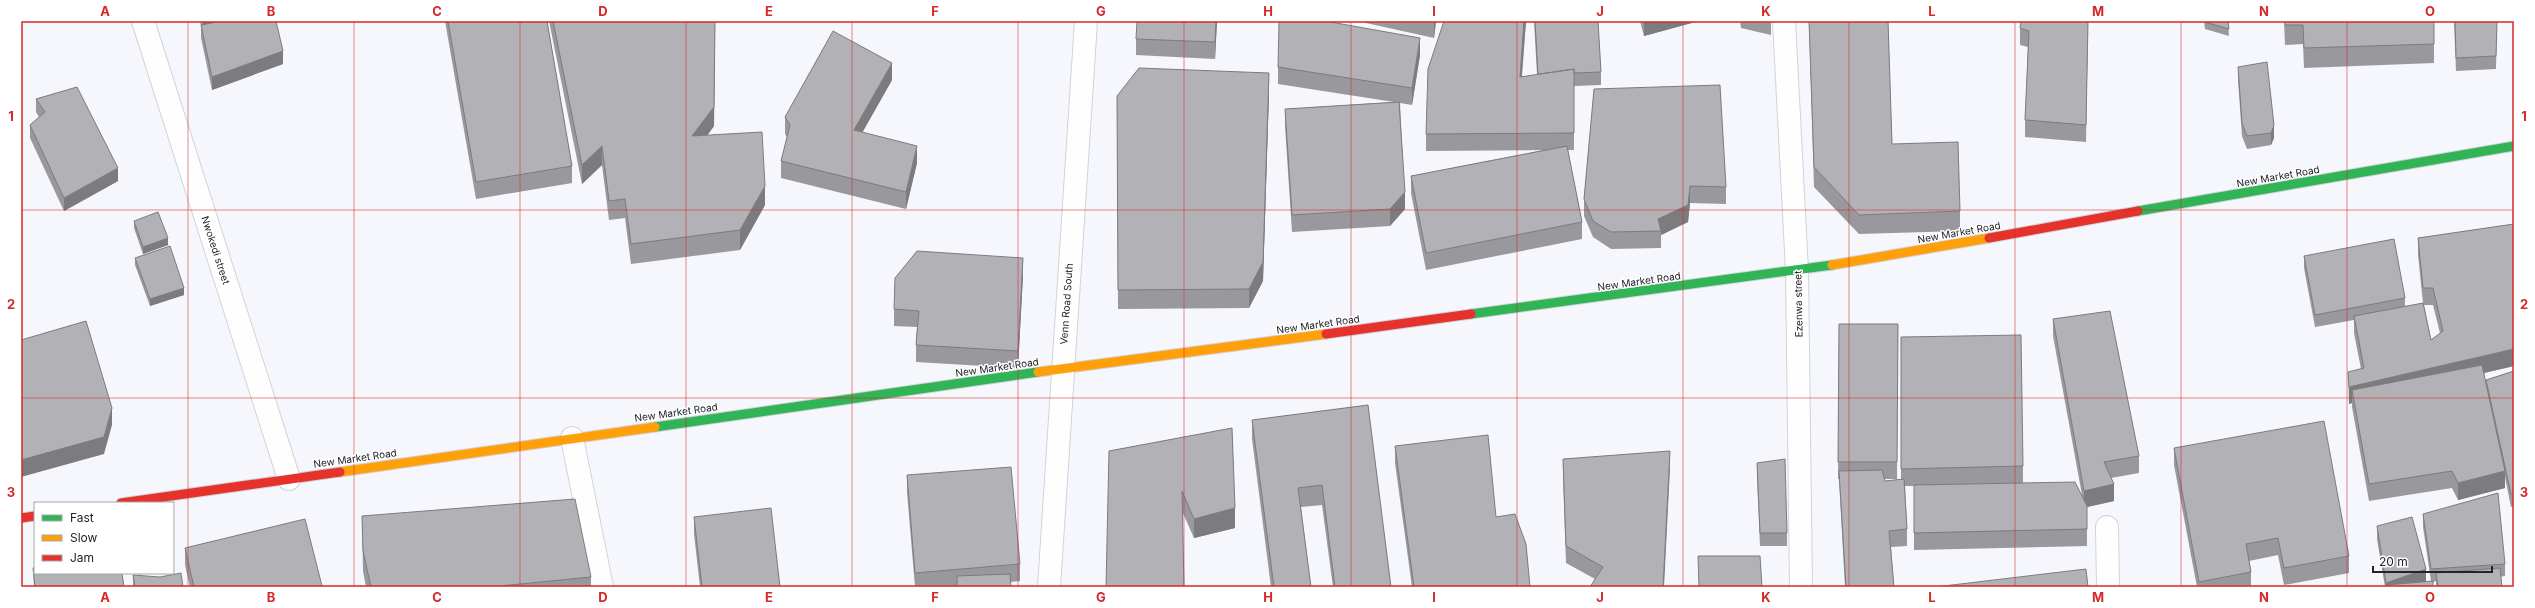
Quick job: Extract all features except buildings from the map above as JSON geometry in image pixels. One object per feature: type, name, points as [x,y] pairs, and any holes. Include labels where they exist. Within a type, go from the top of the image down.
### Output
[{"type":"street","name":"Nwokedi street","points":[[143,21],[289,479]]},
{"type":"street","name":"Venn Road South","points":[[1050,587],[1062,369],[1086,21]]},
{"type":"street","name":"Ezenwa street","points":[[1784,21],[1797,271],[1801,587]]},
{"type":"street","name":"New Market Road","points":[[128,502],[1062,369],[1797,271],[2514,146]]},
{"type":"street","points":[[572,438],[602,587]]},
{"type":"street","points":[[21,518],[34,516]]},
{"type":"street","points":[[2107,526],[2108,587]]},
{"type":"traffic: fast","points":[[2138,211],[2514,146]]},
{"type":"traffic: fast","points":[[1471,314],[1832,265]]},
{"type":"traffic: fast","points":[[655,427],[1038,372]]},
{"type":"traffic: slow","points":[[1832,265],[1989,238]]},
{"type":"traffic: slow","points":[[1038,372],[1326,334]]},
{"type":"traffic: slow","points":[[340,472],[655,427]]},
{"type":"traffic: jam","points":[[1989,238],[2138,211]]},
{"type":"traffic: jam","points":[[1326,334],[1471,314]]},
{"type":"traffic: jam","points":[[128,502],[340,472]]},
{"type":"traffic: jam","points":[[21,518],[34,516]]}]
